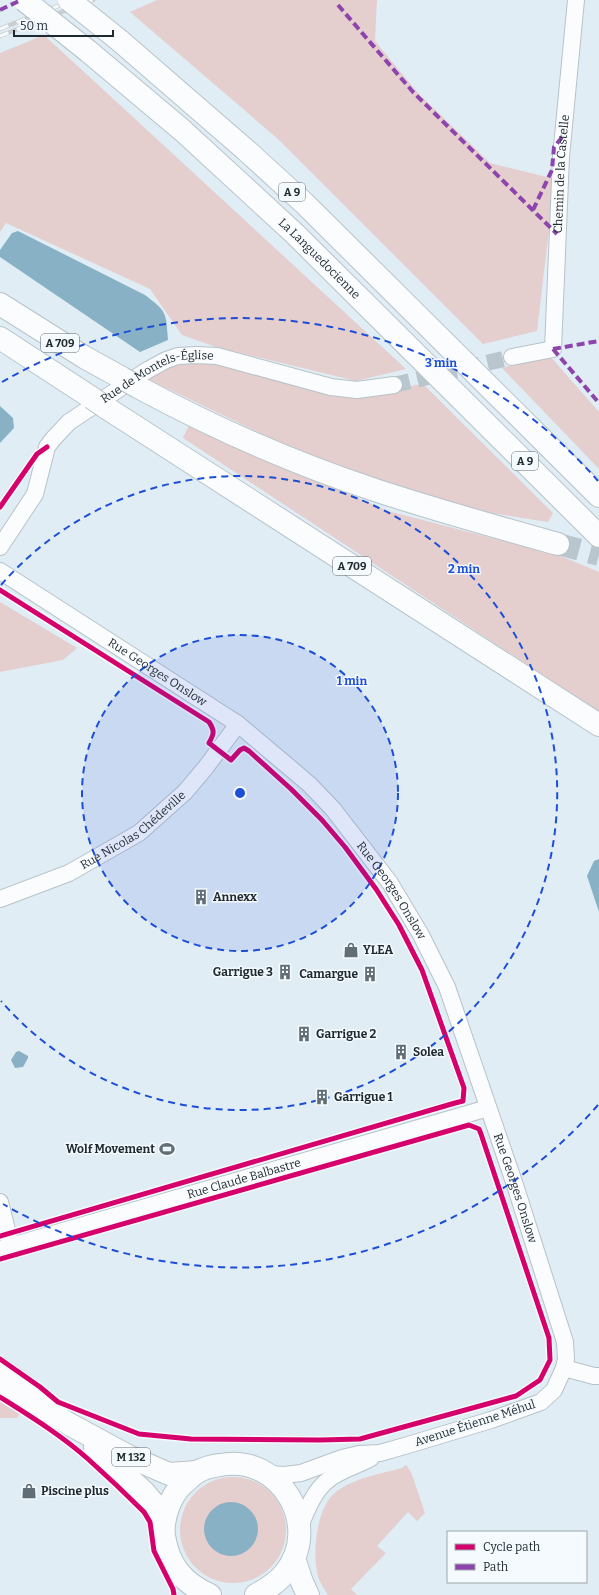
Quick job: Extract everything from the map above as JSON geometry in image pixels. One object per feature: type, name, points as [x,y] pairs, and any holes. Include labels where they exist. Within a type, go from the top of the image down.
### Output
[{"type":"main road","name":"La Languedocienne","points":[[24,0],[88,51],[182,130],[294,233],[599,536]]},
{"type":"main road","name":"A 9","points":[[69,0],[119,40],[247,150],[304,203],[599,496]]},
{"type":"main road","name":"A 709","points":[[0,304],[84,357],[130,383],[205,421],[285,457],[423,505],[558,544]]},
{"type":"main road","name":"A 709","points":[[0,338],[599,725]]},
{"type":"main road","name":"M 132","points":[[0,1381],[69,1424],[130,1457],[169,1474],[198,1472]]},
{"type":"main road","name":"M 132","points":[[69,1424],[144,1492],[165,1517]]},
{"type":"main road","points":[[210,1595],[197,1589],[185,1587],[166,1550],[164,1534],[165,1517],[170,1502],[179,1488],[198,1472],[209,1467],[229,1463],[249,1466],[268,1474],[282,1485],[292,1500],[300,1526],[294,1558],[285,1573],[272,1586],[256,1595]]},
{"type":"main road","points":[[294,1558],[308,1595]]},
{"type":"street","name":"Chemin de la Castelle","points":[[512,357],[552,349],[561,157],[576,0]]},
{"type":"street","name":"Rue de Montels-Église","points":[[0,547],[35,494],[47,447],[53,438],[69,422],[146,371],[166,360],[178,356],[217,356],[331,387],[357,390],[394,385]]},
{"type":"street","name":"Rue Georges Onslow","points":[[0,571],[238,724],[309,784],[324,799],[390,883],[421,935],[447,987],[522,1205],[565,1342],[566,1359],[564,1368]]},
{"type":"street","name":"Rue Nicolas Chédeville","points":[[0,899],[69,873],[139,833],[185,792],[206,768],[238,724]]},
{"type":"street","name":"Rue Claude Balbastre","points":[[5,1248],[488,1108]]},
{"type":"street","points":[[0,1202],[5,1248]]},
{"type":"street","points":[[0,1365],[25,1381],[41,1394],[69,1424]]},
{"type":"street","points":[[564,1368],[599,1376]]},
{"type":"street","name":"Avenue Étienne Méhul","points":[[300,1526],[313,1496],[320,1486],[337,1474],[380,1453],[491,1420],[541,1402],[554,1390],[564,1368]]},
{"type":"street","name":"Avenue Étienne Méhul","points":[[268,1474],[284,1475],[301,1473],[342,1458],[359,1454],[380,1453]]},
{"type":"shaded area","points":[[157,0],[377,0],[375,41],[418,93],[490,163],[555,179],[537,331],[483,344],[278,139],[130,12]]},
{"type":"shaded area","points":[[44,35],[406,369],[356,381],[216,347],[182,335],[150,289],[6,223],[0,232],[0,53]]},
{"type":"shaded area","points":[[549,355],[599,412],[599,469],[502,368]]},
{"type":"shaded area","points":[[199,360],[346,397],[423,384],[553,513],[548,522],[466,509],[357,475],[280,443],[148,379],[161,368]]},
{"type":"shaded area","points":[[189,425],[388,511],[561,556],[599,572],[599,712],[183,438]]},
{"type":"shaded area","points":[[0,602],[77,648],[63,660],[0,672]]},
{"type":"shaded area","points":[[0,1397],[22,1411],[17,1418],[0,1418]]},
{"type":"shaded area","points":[[406,1465],[411,1472],[425,1513],[417,1521],[408,1512],[377,1546],[386,1553],[351,1589],[357,1595],[328,1595],[320,1581],[315,1558],[317,1533],[320,1520],[329,1499],[336,1492],[351,1483],[402,1468]]},
{"type":"shaded area","points":[[233,1477],[253,1481],[270,1493],[282,1510],[286,1530],[282,1550],[270,1567],[253,1579],[233,1583],[213,1579],[196,1567],[184,1550],[180,1530],[184,1510],[196,1493],[213,1481]]},
{"type":"water","points":[[18,231],[145,295],[158,305],[164,313],[167,324],[168,340],[140,352],[0,257],[0,250],[12,233]]},
{"type":"water","points":[[0,406],[13,418],[14,428],[0,443]]},
{"type":"water","points":[[599,859],[599,912],[587,876],[594,861]]},
{"type":"water","points":[[19,1051],[28,1056],[28,1058],[23,1067],[15,1068],[11,1060],[16,1052]]},
{"type":"water","points":[[226,1502],[236,1502],[246,1506],[254,1514],[258,1524],[258,1534],[254,1544],[246,1552],[236,1556],[226,1556],[216,1552],[208,1544],[204,1534],[204,1524],[208,1514],[216,1506]]},
{"type":"tunnel","points":[[394,385],[512,357]]},
{"type":"tunnel","points":[[558,544],[599,555]]},
{"type":"railway","points":[[0,29],[73,0]]},
{"type":"railway","points":[[0,36],[93,0]]},
{"type":"marked path","points":[[0,10],[21,0]]},
{"type":"marked path","points":[[338,5],[413,92],[557,234]]},
{"type":"marked path","points":[[533,210],[552,170],[554,147],[563,136]]},
{"type":"marked path","points":[[553,349],[599,341]]},
{"type":"marked path","points":[[553,349],[599,403]]},
{"type":"cycle path","points":[[0,507],[37,454],[47,447]]},
{"type":"cycle path","points":[[0,590],[209,722],[213,732],[209,743],[231,760],[240,750],[244,748],[249,751],[291,789],[322,820],[345,847],[376,889],[399,925],[422,970],[464,1088],[463,1101],[0,1236]]},
{"type":"cycle path","points":[[0,1259],[469,1125],[479,1129],[481,1134],[549,1338],[550,1360],[540,1380],[516,1396],[360,1439],[320,1440],[191,1439],[139,1434],[58,1402],[40,1387],[0,1359]]},
{"type":"cycle path","points":[[0,1397],[45,1426],[78,1450],[144,1512],[150,1522],[154,1551],[173,1589],[174,1595]]},
{"type":"place","name":"Annexx","points":[[201,897]]},
{"type":"place","name":"YLEA","points":[[351,950]]},
{"type":"place","name":"Garrigue 3","points":[[285,972]]},
{"type":"place","name":"Camargue","points":[[370,974]]},
{"type":"place","name":"Garrigue 2","points":[[304,1034]]},
{"type":"place","name":"Solea","points":[[401,1052]]},
{"type":"place","name":"Garrigue 1","points":[[322,1097]]},
{"type":"place","name":"Wolf Movement","points":[[167,1149]]},
{"type":"place","name":"Piscine plus","points":[[29,1491]]}]
